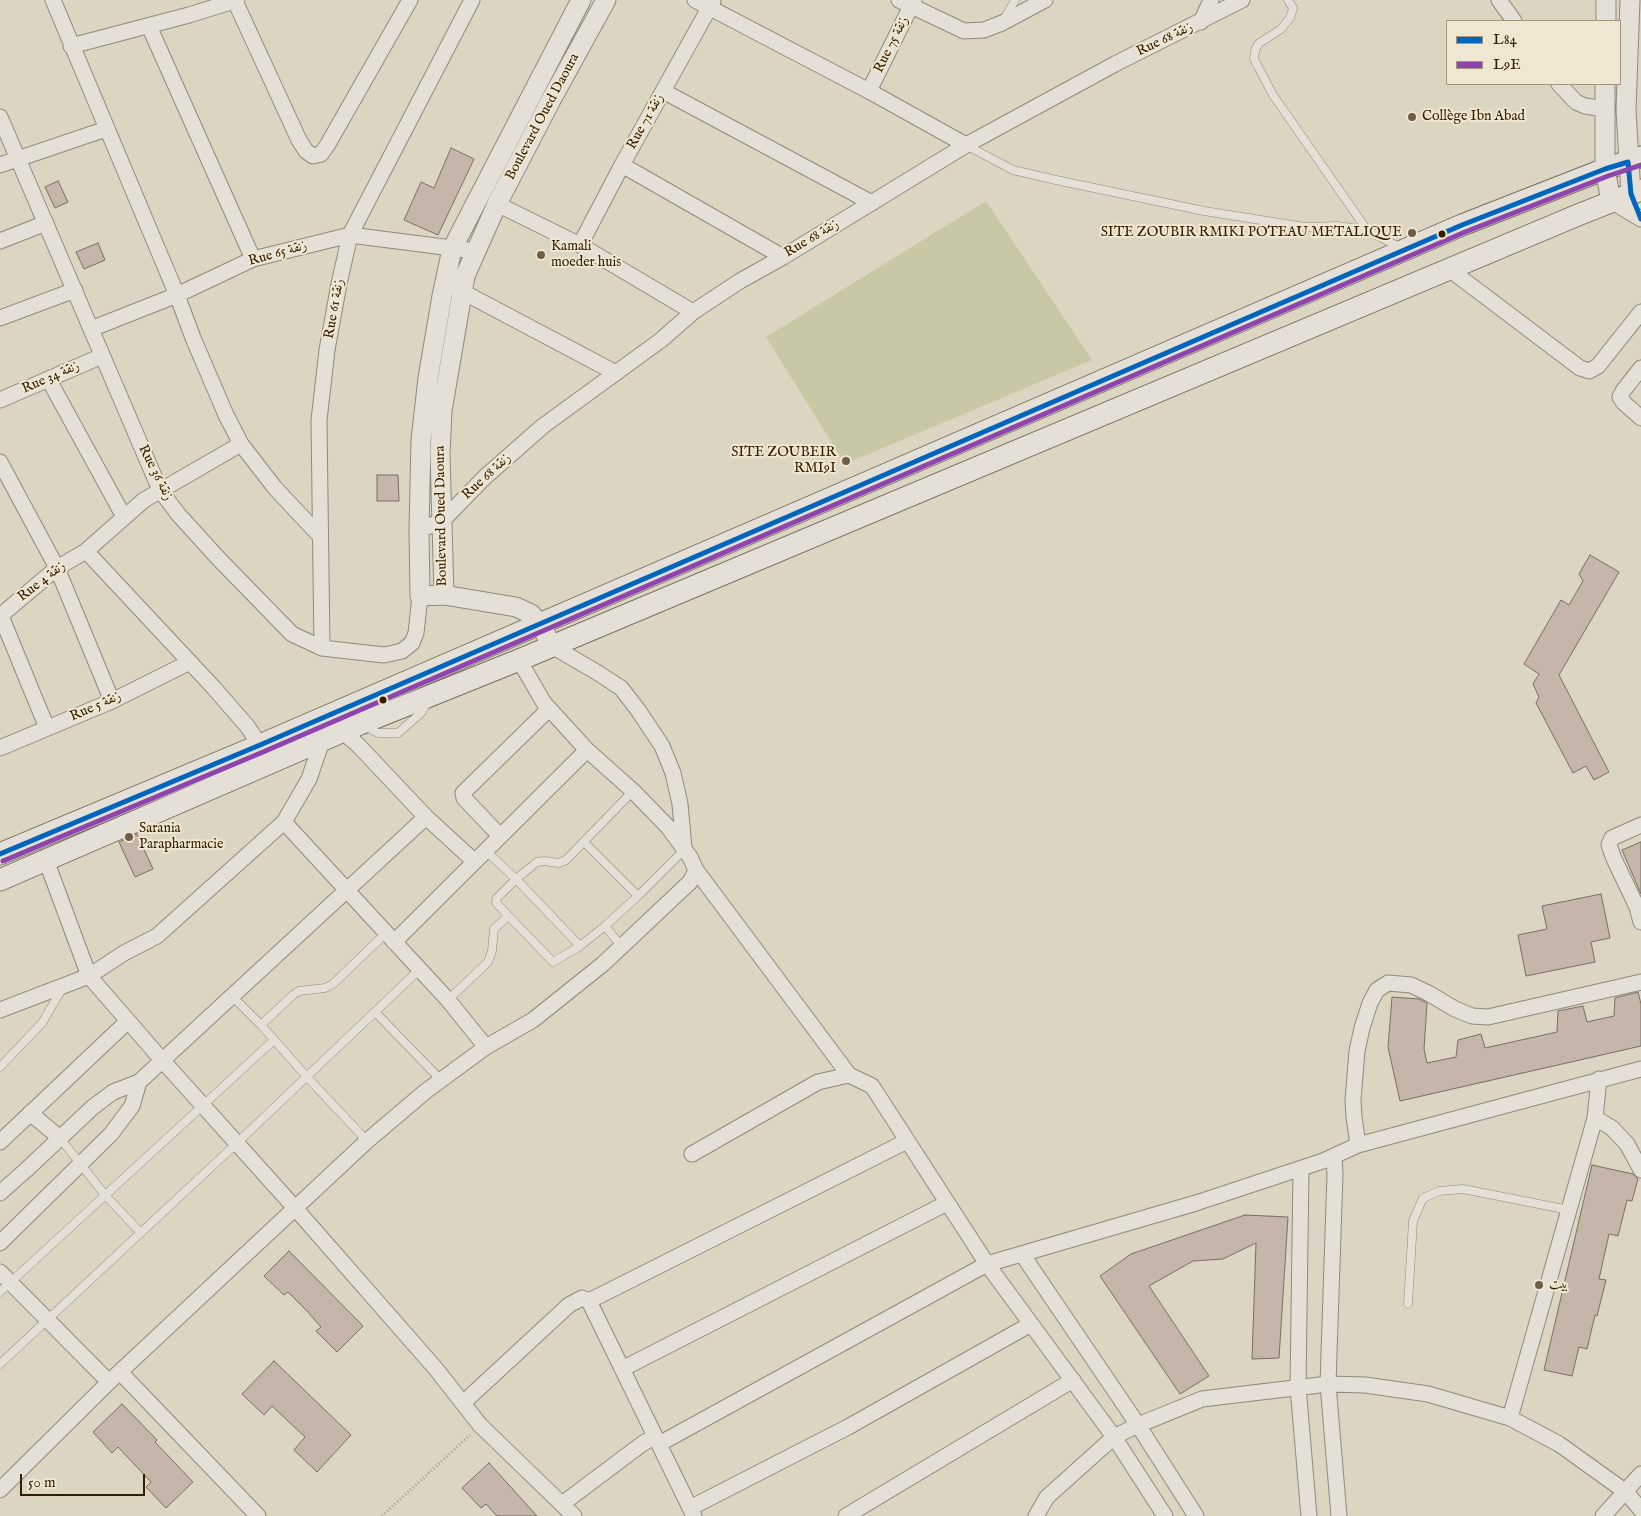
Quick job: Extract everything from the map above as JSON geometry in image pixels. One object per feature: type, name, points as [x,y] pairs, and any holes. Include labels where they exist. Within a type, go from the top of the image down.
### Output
[{"type":"main road","points":[[0,854],[260,745],[1462,225],[1634,160]]},
{"type":"main road","points":[[0,880],[351,728],[519,660],[1628,195]]},
{"type":"street","points":[[53,0],[226,415],[241,444],[275,488],[320,536]]},
{"type":"street","points":[[71,46],[236,1],[299,140],[306,150],[314,156],[321,154],[328,144],[410,0]]},
{"type":"street","name":"Rue 61 زنقة","points":[[322,648],[320,420],[327,350],[338,284],[350,235],[472,0]]},
{"type":"street","name":"Boulevard Oued Daoura","points":[[581,0],[452,249],[428,378],[421,440],[420,596],[444,595],[440,454],[442,411],[465,276],[497,204],[606,0]]},
{"type":"street","points":[[695,0],[712,4],[966,145]]},
{"type":"street","points":[[908,2],[964,31],[984,30],[1002,23],[1045,0]]},
{"type":"street","points":[[1201,22],[1211,0]]},
{"type":"street","name":"Rue 68 زنقة","points":[[419,530],[442,521],[485,477],[543,426],[661,340],[693,312],[740,281],[783,257],[966,145],[1116,64],[1242,0]]},
{"type":"street","points":[[1498,0],[1513,20]]},
{"type":"street","points":[[1606,0],[1606,20]]},
{"type":"street","points":[[1628,195],[1634,160],[1626,110],[1630,0]]},
{"type":"street","name":"Rue 75 زنقة","points":[[869,91],[908,2]]},
{"type":"street","name":"Rue 71 زنقة","points":[[580,245],[622,165],[712,4]]},
{"type":"street","points":[[149,26],[253,259]]},
{"type":"street","points":[[1560,85],[1576,102],[1585,106],[1604,109]]},
{"type":"street","points":[[1604,85],[1605,170],[1628,195]]},
{"type":"street","points":[[663,92],[872,203]]},
{"type":"street","name":"Rue 36 زنقة","points":[[0,117],[160,490],[178,514],[217,558],[292,634],[322,648],[384,654],[402,651],[412,643],[416,633],[420,596]]},
{"type":"street","points":[[0,166],[106,129]]},
{"type":"street","points":[[622,165],[783,257]]},
{"type":"street","points":[[497,204],[580,245],[693,312]]},
{"type":"street","points":[[0,241],[46,223]]},
{"type":"street","name":"Rue 65 زنقة","points":[[92,329],[177,295],[253,259],[350,235],[475,251]]},
{"type":"street","points":[[1450,269],[1580,368],[1589,371],[1598,366],[1641,312]]},
{"type":"street","points":[[0,318],[75,290]]},
{"type":"street","points":[[461,291],[616,373]]},
{"type":"street","name":"Rue 34 زنقة","points":[[0,400],[102,356]]},
{"type":"street","points":[[1641,368],[1620,397],[1641,418]]},
{"type":"street","points":[[48,380],[124,517]]},
{"type":"street","name":"Rue 4 زنقة","points":[[0,616],[57,568],[86,551],[144,500],[241,444]]},
{"type":"street","points":[[0,462],[57,568],[112,700]]},
{"type":"street","points":[[86,551],[190,662],[247,726],[260,745]]},
{"type":"street","points":[[444,595],[516,607],[531,614],[540,624],[552,646],[621,688],[662,746],[673,773],[680,804],[685,849]]},
{"type":"street","points":[[0,616],[47,728]]},
{"type":"street","points":[[519,660],[544,704],[587,750],[633,791],[668,827],[685,849],[696,870],[849,1075],[872,1086],[987,1264],[1114,1437],[1165,1516]]},
{"type":"street","name":"Rue 5 زنقة","points":[[0,748],[112,700],[190,662]]},
{"type":"street","points":[[500,836],[464,798],[463,793],[549,709]]},
{"type":"street","points":[[351,728],[358,745],[426,817],[474,861]]},
{"type":"street","points":[[0,1010],[89,976],[124,953],[156,936],[284,822],[309,779],[322,741]]},
{"type":"street","points":[[390,937],[474,861],[587,750]]},
{"type":"street","points":[[0,1193],[93,1107],[113,1092],[139,1082],[426,817]]},
{"type":"street","points":[[284,822],[448,1000],[486,1047]]},
{"type":"street","points":[[1640,912],[1614,859],[1610,845],[1612,838],[1641,825]]},
{"type":"street","points":[[46,860],[89,976],[436,1369],[480,1425],[574,1516]]},
{"type":"street","points":[[0,1490],[114,1377],[367,1141],[441,1080],[486,1047],[533,1020],[603,964],[690,882],[696,870]]},
{"type":"street","points":[[1358,1146],[1353,1100],[1357,1051],[1370,1003],[1377,990],[1388,983],[1411,985],[1472,1016],[1488,1016],[1641,982]]},
{"type":"street","points":[[0,1142],[128,1021]]},
{"type":"street","points":[[562,1504],[657,1440],[987,1264],[1196,1203],[1301,1169],[1358,1146],[1641,1069]]},
{"type":"street","points":[[692,1154],[818,1082],[849,1075]]},
{"type":"street","points":[[1510,1418],[1595,1118],[1599,1079]]},
{"type":"street","points":[[0,1242],[111,1134],[132,1106],[139,1082]]},
{"type":"street","points":[[30,1113],[60,1138]]},
{"type":"street","points":[[1595,1118],[1612,1128],[1627,1144],[1641,1170]]},
{"type":"street","points":[[463,1403],[569,1305],[582,1298],[589,1300],[907,1141]]},
{"type":"street","points":[[1334,1157],[1328,1384],[1339,1516]]},
{"type":"street","points":[[1301,1169],[1298,1387],[1309,1516]]},
{"type":"street","points":[[622,1369],[947,1203]]},
{"type":"street","points":[[1022,1254],[1138,1425],[1196,1516]]},
{"type":"street","points":[[3,1282],[114,1377],[258,1516]]},
{"type":"street","points":[[589,1300],[692,1512],[1031,1324]]},
{"type":"street","points":[[846,1516],[1073,1380]]},
{"type":"street","points":[[1036,1516],[1047,1497],[1114,1437],[1138,1425],[1202,1399],[1328,1384],[1365,1385],[1428,1394],[1510,1418],[1560,1444],[1626,1492],[1641,1510]]},
{"type":"street","points":[[1603,1516],[1641,1474]]},
{"type":"lane","points":[[1002,23],[1015,0]]},
{"type":"lane","points":[[1288,0],[1293,8],[1290,18],[1281,29],[1258,44],[1254,59],[1273,95],[1367,230]]},
{"type":"lane","points":[[966,145],[1013,170],[1222,214],[1305,227],[1337,226],[1367,230],[1405,250]]},
{"type":"lane","points":[[633,791],[566,860],[559,863],[537,862],[497,898],[496,902],[508,916],[553,962],[580,946],[604,926],[638,896],[685,849]]},
{"type":"lane","points":[[584,842],[638,896]]},
{"type":"lane","points":[[485,850],[516,879],[580,946]]},
{"type":"lane","points":[[448,1000],[488,962],[492,951],[494,929],[508,916]]},
{"type":"lane","points":[[604,926],[622,947]]},
{"type":"lane","points":[[261,1025],[293,994],[300,991],[325,988],[333,984],[390,937]]},
{"type":"lane","points":[[0,1364],[420,970]]},
{"type":"lane","points":[[0,1067],[42,1024],[63,986]]},
{"type":"lane","points":[[232,996],[367,1141]]},
{"type":"lane","points":[[375,1012],[441,1080]]},
{"type":"lane","points":[[3,1282],[105,1195],[274,1040]]},
{"type":"lane","points":[[60,1138],[105,1195],[140,1233]]},
{"type":"lane","points":[[1408,1304],[1412,1221],[1423,1198],[1439,1191],[1464,1189],[1569,1210]]},
{"type":"path","points":[[382,1516],[480,1425]]},
{"type":"green space","points":[[986,201],[1092,360],[845,464],[766,337]]},
{"type":"building","points":[[451,148],[474,159],[438,235],[404,220],[421,182],[434,188]]},
{"type":"building","points":[[58,181],[68,202],[55,208],[45,187]]},
{"type":"building","points":[[98,243],[105,260],[84,269],[76,252]]},
{"type":"building","points":[[377,475],[398,475],[399,501],[377,501]]},
{"type":"building","points":[[1590,555],[1619,572],[1559,675],[1609,772],[1594,780],[1586,766],[1573,773],[1536,703],[1539,697],[1533,684],[1539,674],[1524,664],[1561,600],[1569,605],[1583,581],[1579,574]]},
{"type":"building","points":[[137,834],[153,869],[135,877],[119,842]]},
{"type":"building","points":[[1641,842],[1641,894],[1622,850]]},
{"type":"building","points":[[1601,894],[1610,938],[1591,942],[1595,962],[1526,976],[1518,935],[1547,929],[1542,906]]},
{"type":"building","points":[[1638,992],[1641,1004],[1641,1046],[1400,1101],[1388,1047],[1392,997],[1419,999],[1427,1003],[1424,1049],[1427,1063],[1456,1057],[1458,1040],[1481,1034],[1485,1048],[1557,1032],[1558,1011],[1583,1006],[1587,1022],[1614,1016],[1615,998]]},
{"type":"building","points":[[1592,1165],[1633,1174],[1638,1179],[1632,1201],[1627,1200],[1618,1236],[1609,1234],[1599,1279],[1606,1280],[1597,1316],[1595,1315],[1587,1349],[1579,1347],[1572,1376],[1544,1370]]},
{"type":"building","points":[[1245,1215],[1288,1217],[1279,1358],[1252,1359],[1256,1243],[1223,1259],[1193,1261],[1149,1286],[1209,1376],[1180,1394],[1100,1276],[1131,1254]]},
{"type":"building","points":[[289,1251],[363,1326],[337,1352],[316,1331],[321,1327],[307,1311],[288,1292],[284,1295],[264,1276]]},
{"type":"building","points":[[274,1361],[351,1435],[317,1472],[294,1450],[305,1437],[272,1406],[264,1415],[242,1394]]},
{"type":"building","points":[[122,1404],[157,1440],[155,1442],[193,1482],[166,1508],[146,1487],[151,1482],[118,1447],[112,1453],[93,1432]]},
{"type":"building","points":[[489,1463],[537,1516],[497,1516],[486,1504],[481,1508],[462,1488]]},
{"type":"transit line","name":"L84","points":[[0,854],[260,745],[1462,225],[1605,169],[1628,162],[1631,194],[1641,219]]},
{"type":"transit line","name":"L9E","points":[[3,861],[263,752],[1465,232],[1641,165]]},
{"type":"place","name":"Collège Ibn Abad","points":[[1412,117]]},
{"type":"place","name":"SITE ZOUBIR RMIKI POTEAU METALIQUE","points":[[1412,233]]},
{"type":"place","name":"Kamali moeder huis","points":[[541,255]]},
{"type":"place","name":"SITE ZOUBEIR RMI9I","points":[[846,461]]},
{"type":"place","name":"Sarania Parapharmacie","points":[[129,837]]},
{"type":"place","name":"بيت","points":[[1539,1285]]}]
